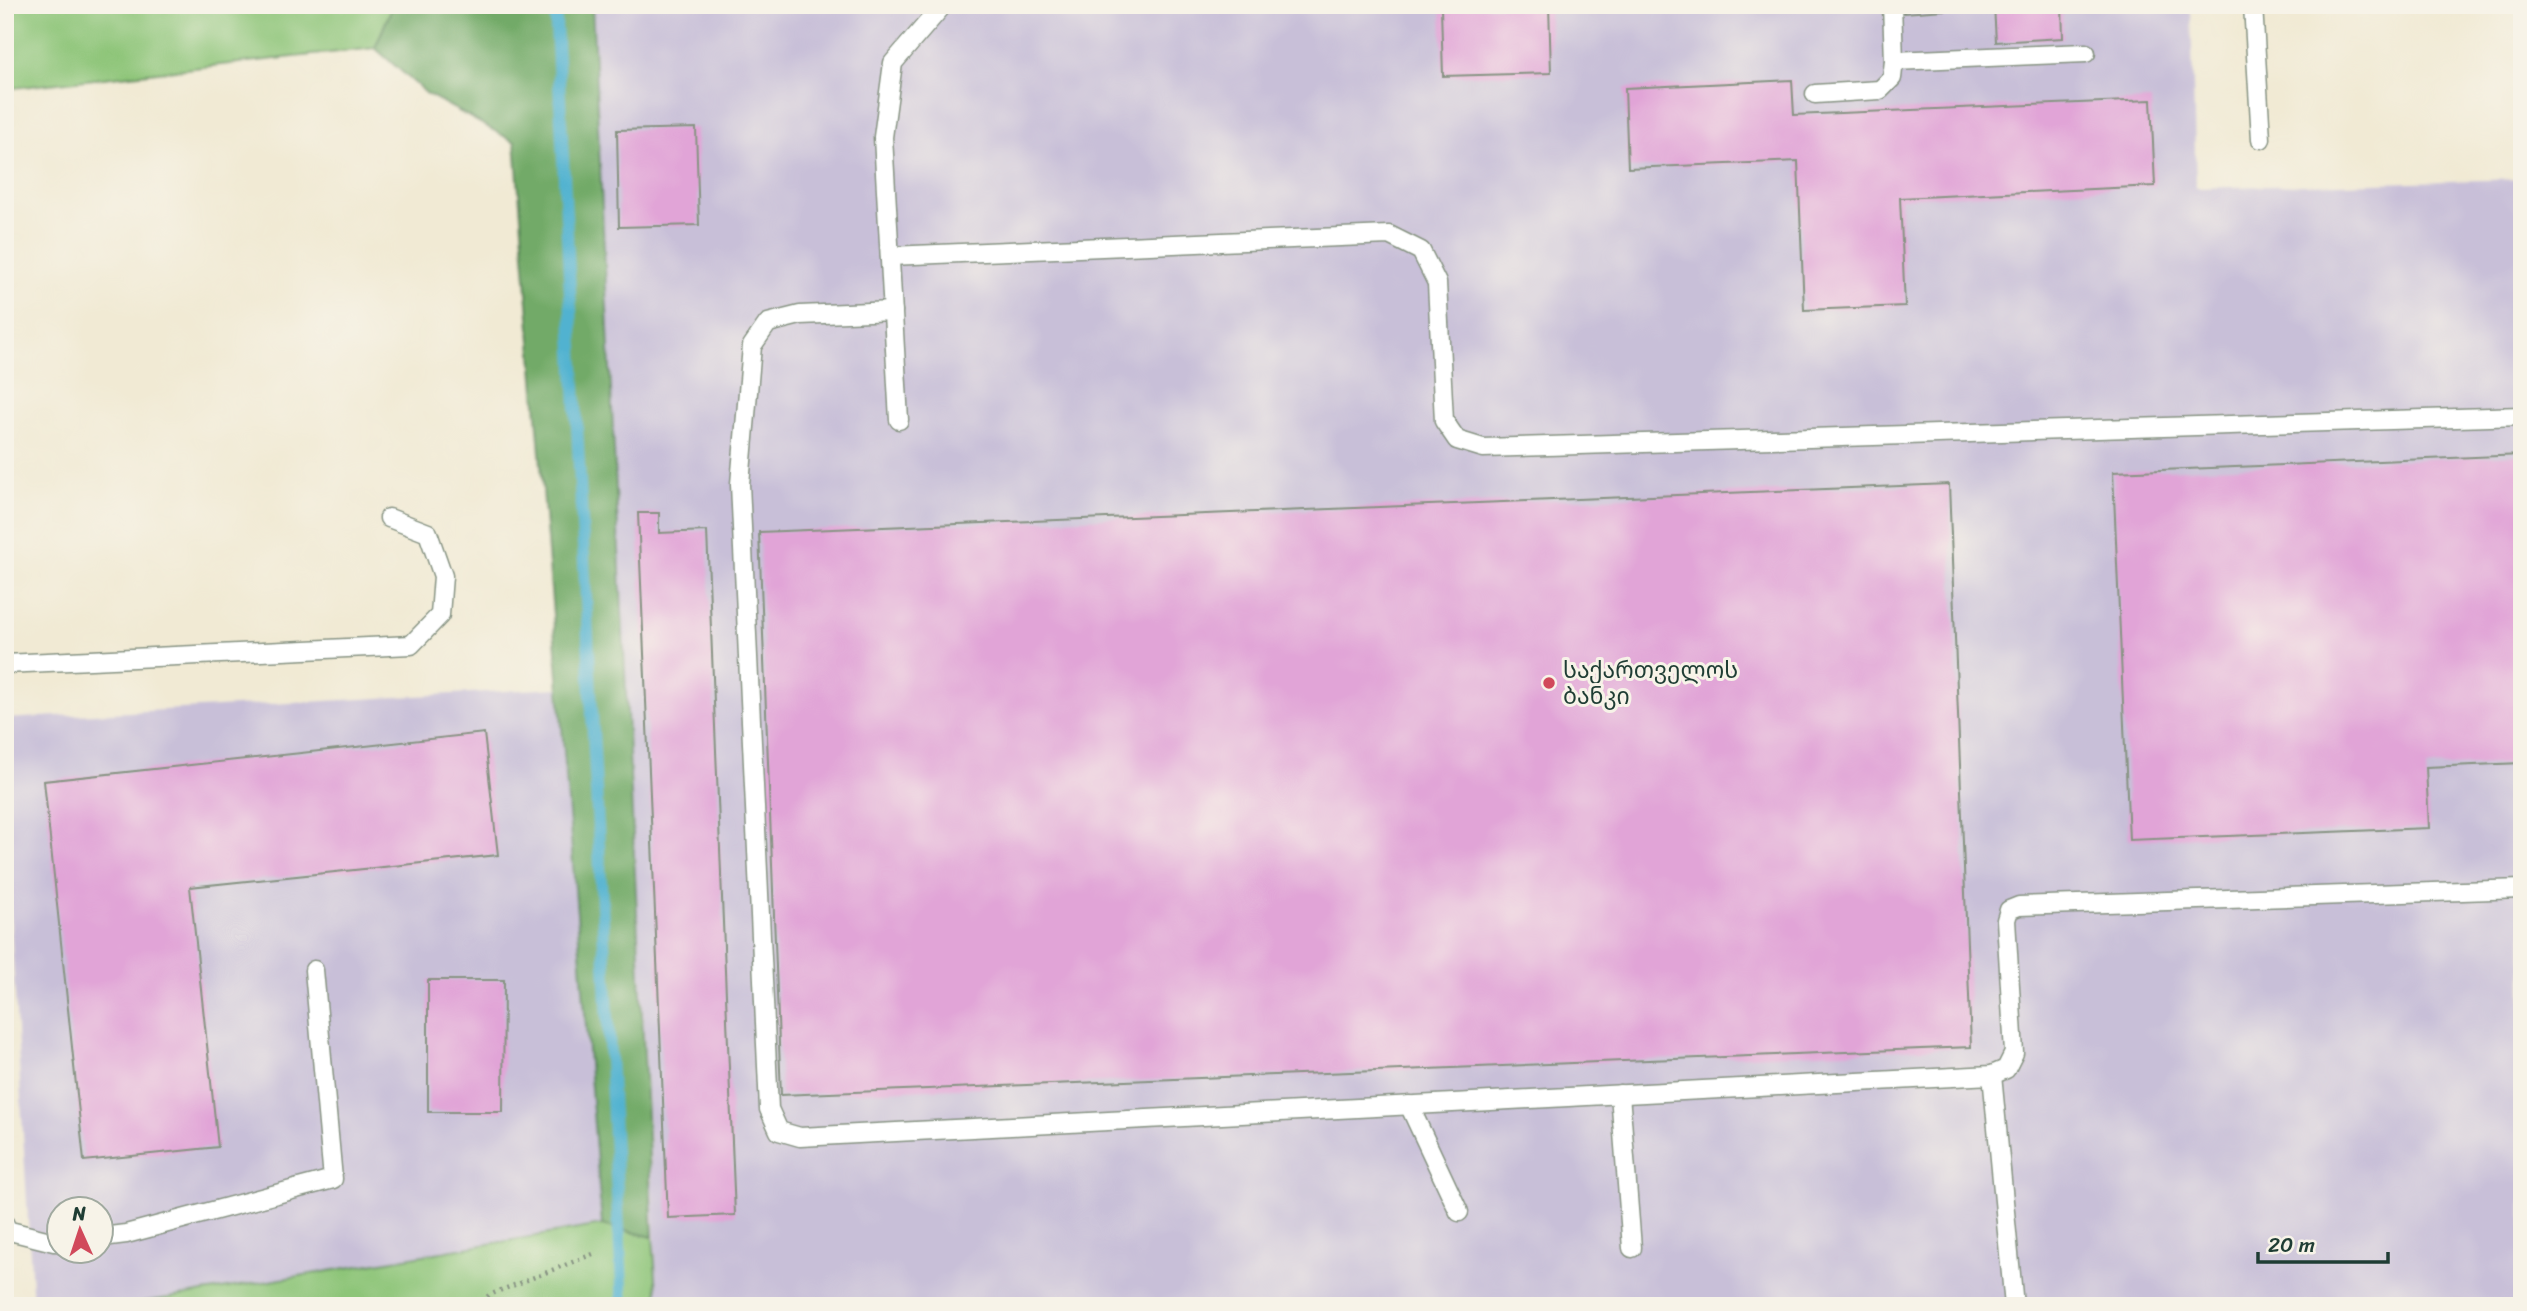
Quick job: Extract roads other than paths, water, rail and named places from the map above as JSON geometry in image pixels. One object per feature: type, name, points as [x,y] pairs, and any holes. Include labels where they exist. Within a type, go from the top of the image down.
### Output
[{"type":"lane","points":[[899,420],[883,137],[893,63],[943,5]]},
{"type":"lane","points":[[1815,93],[1880,90],[1892,78],[1892,5]]},
{"type":"lane","points":[[2253,5],[2262,139]]},
{"type":"lane","points":[[1894,61],[2086,53]]},
{"type":"lane","points":[[890,256],[1389,235],[1421,251],[1437,283],[1444,421],[1457,440],[1483,448],[2522,416]]},
{"type":"lane","points":[[893,312],[800,315],[768,323],[752,346],[740,484],[769,1109],[779,1131],[800,1137],[1992,1075],[2006,1069],[2014,1053],[2006,920],[2009,910],[2019,906],[2522,890]]},
{"type":"lane","points":[[5,664],[411,645],[440,615],[443,576],[428,533],[389,518]]},
{"type":"lane","points":[[116,1235],[333,1179],[314,970]]},
{"type":"lane","points":[[1992,1075],[2014,1306]]},
{"type":"lane","points":[[1620,1094],[1632,1248]]},
{"type":"lane","points":[[1409,1105],[1460,1212]]},
{"type":"lane","points":[[5,1224],[6,1230],[46,1239]]},
{"type":"waterway","points":[[555,5],[623,1306]]},
{"type":"place","name":"საქართველოს ბანკი","points":[[1549,683]]}]
